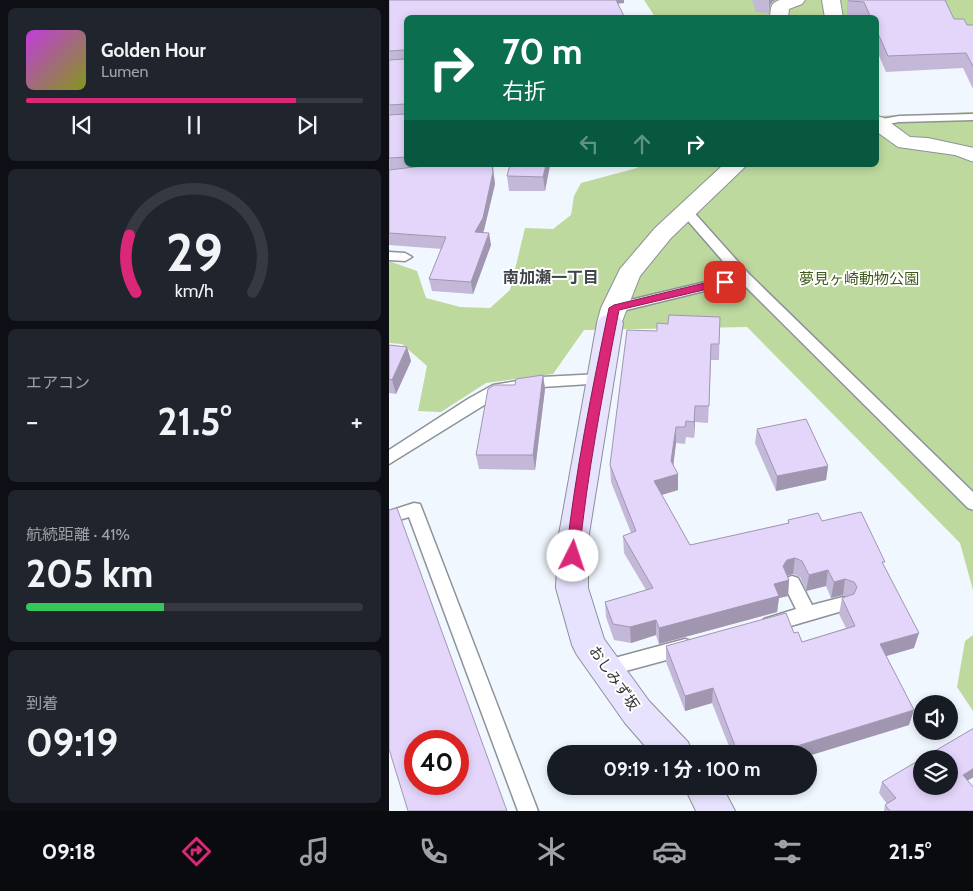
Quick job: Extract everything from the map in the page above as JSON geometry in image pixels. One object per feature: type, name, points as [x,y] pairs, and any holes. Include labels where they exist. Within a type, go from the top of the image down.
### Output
[{"type":"street","points":[[780,15],[781,6],[795,0]]},
{"type":"street","points":[[831,0],[834,15]]},
{"type":"street","points":[[879,124],[905,143],[929,144],[961,150],[973,156]]},
{"type":"street","points":[[612,316],[629,274],[663,233],[734,167]]},
{"type":"street","name":"おしみず坂","points":[[612,316],[573,540],[572,588],[589,645],[637,712],[667,745]]},
{"type":"street","points":[[707,795],[716,811]]},
{"type":"lane","points":[[879,123],[899,119],[973,117]]},
{"type":"lane","points":[[686,211],[744,277],[973,504]]},
{"type":"lane","points":[[389,256],[405,257]]},
{"type":"lane","points":[[612,316],[744,277]]},
{"type":"lane","points":[[389,458],[473,403],[499,389],[542,382],[600,379]]},
{"type":"lane","points":[[389,517],[414,509],[528,811]]},
{"type":"lane","points":[[792,583],[807,614]]},
{"type":"lane","points":[[749,630],[843,604]]},
{"type":"lane","points":[[607,668],[702,642]]},
{"type":"green space","points":[[644,0],[973,0],[973,33],[879,18],[879,15],[654,15]]},
{"type":"green space","name":"夢見ヶ崎動物公園","points":[[973,112],[973,590],[960,543],[747,327],[584,330],[553,374],[486,383],[441,412],[418,411],[427,366],[402,344],[389,343],[389,261],[417,271],[426,298],[460,307],[490,308],[510,290],[525,228],[553,229],[571,215],[574,196],[581,183],[638,167],[879,167],[879,116]]},
{"type":"green space","points":[[973,635],[973,711],[957,687],[965,641]]},
{"type":"building","points":[[389,0],[616,0],[624,15],[404,15],[404,50],[389,51]]},
{"type":"building","points":[[945,0],[954,19],[964,19],[967,25],[974,25],[974,68],[966,53],[888,56],[879,36],[879,15],[870,15],[864,2],[849,1]]},
{"type":"building","points":[[404,59],[404,104],[389,105],[389,60]]},
{"type":"building","points":[[404,114],[404,157],[389,158],[389,115]]},
{"type":"building","points":[[414,167],[492,167],[493,172],[483,218],[475,232],[489,233],[471,282],[429,279],[446,237],[389,233],[389,170]]},
{"type":"building","points":[[509,167],[546,167],[543,177],[507,176]]},
{"type":"building","points":[[669,315],[720,317],[719,344],[711,344],[709,406],[695,406],[694,422],[686,421],[685,427],[676,427],[671,461],[678,474],[654,481],[690,545],[789,523],[788,520],[818,513],[822,521],[861,512],[885,562],[882,562],[919,633],[880,644],[913,710],[800,745],[735,745],[713,688],[685,696],[666,646],[786,613],[794,633],[798,632],[802,642],[855,626],[842,598],[854,594],[857,587],[854,582],[845,579],[834,582],[828,570],[809,575],[802,561],[795,558],[787,560],[783,566],[789,580],[774,584],[779,596],[659,628],[656,620],[630,627],[613,624],[605,602],[653,588],[623,536],[636,531],[610,465],[627,330],[657,331],[657,323],[668,324]]},
{"type":"building","points":[[389,345],[407,347],[392,380],[389,379]]},
{"type":"building","points":[[543,375],[533,455],[476,455],[488,389],[494,385],[515,385],[516,379]]},
{"type":"building","points":[[806,419],[828,466],[777,476],[757,429]]},
{"type":"building","points":[[397,508],[507,811],[408,811],[389,749],[389,510]]},
{"type":"building","points":[[974,728],[974,768],[963,775],[974,788],[974,811],[890,811],[885,805],[896,798],[882,782],[913,764],[913,795],[958,795],[958,750],[936,750],[953,740],[958,740],[958,737]]},
{"type":"district","name":"南加瀬一丁目","points":[[551,277]]},
{"type":"route","points":[[573,556],[573,540],[614,308],[725,282]]}]
